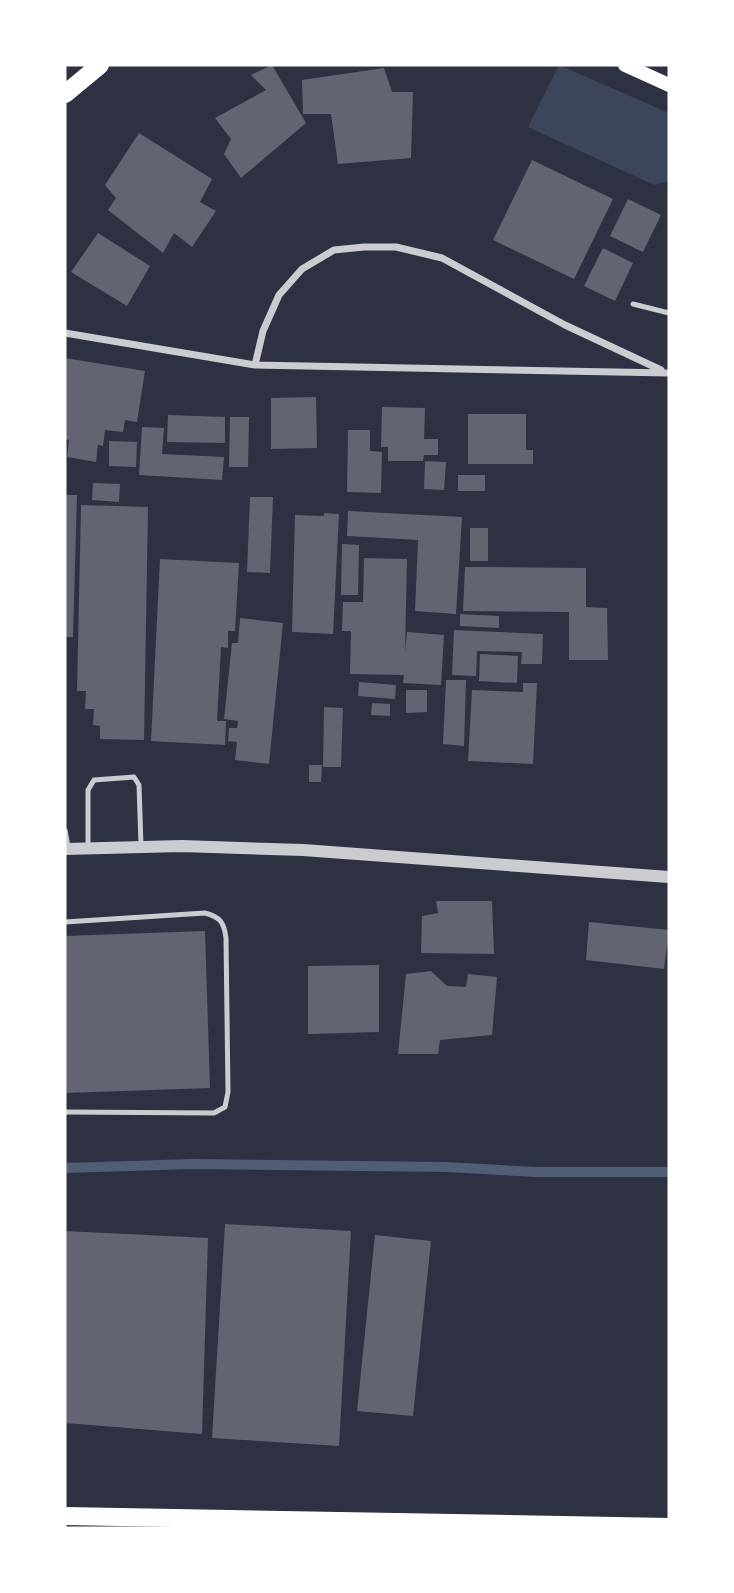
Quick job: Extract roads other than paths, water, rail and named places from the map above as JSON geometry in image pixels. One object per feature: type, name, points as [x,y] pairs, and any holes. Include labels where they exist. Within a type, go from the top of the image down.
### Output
[{"type":"main road","points":[[65,94],[100,65]]},
{"type":"main road","points":[[625,65],[669,85]]},
{"type":"main road","points":[[65,1516],[669,1527]]},
{"type":"street","points":[[255,365],[264,331],[279,295],[302,269],[334,250],[396,247],[442,258],[565,325],[667,373]]},
{"type":"street","points":[[65,333],[255,365],[667,373]]},
{"type":"street","points":[[67,849],[181,846],[303,850],[669,877]]},
{"type":"lane","points":[[633,304],[669,313]]},
{"type":"lane","points":[[88,848],[88,790],[94,780],[134,778],[139,785],[141,847]]},
{"type":"lane","points":[[65,830],[67,849]]},
{"type":"lane","points":[[65,922],[205,913],[218,916],[224,925],[226,938],[228,1092],[225,1107],[214,1113],[65,1112]]},
{"type":"waterway","points":[[65,1168],[193,1164],[446,1167],[537,1172],[669,1172]]}]
